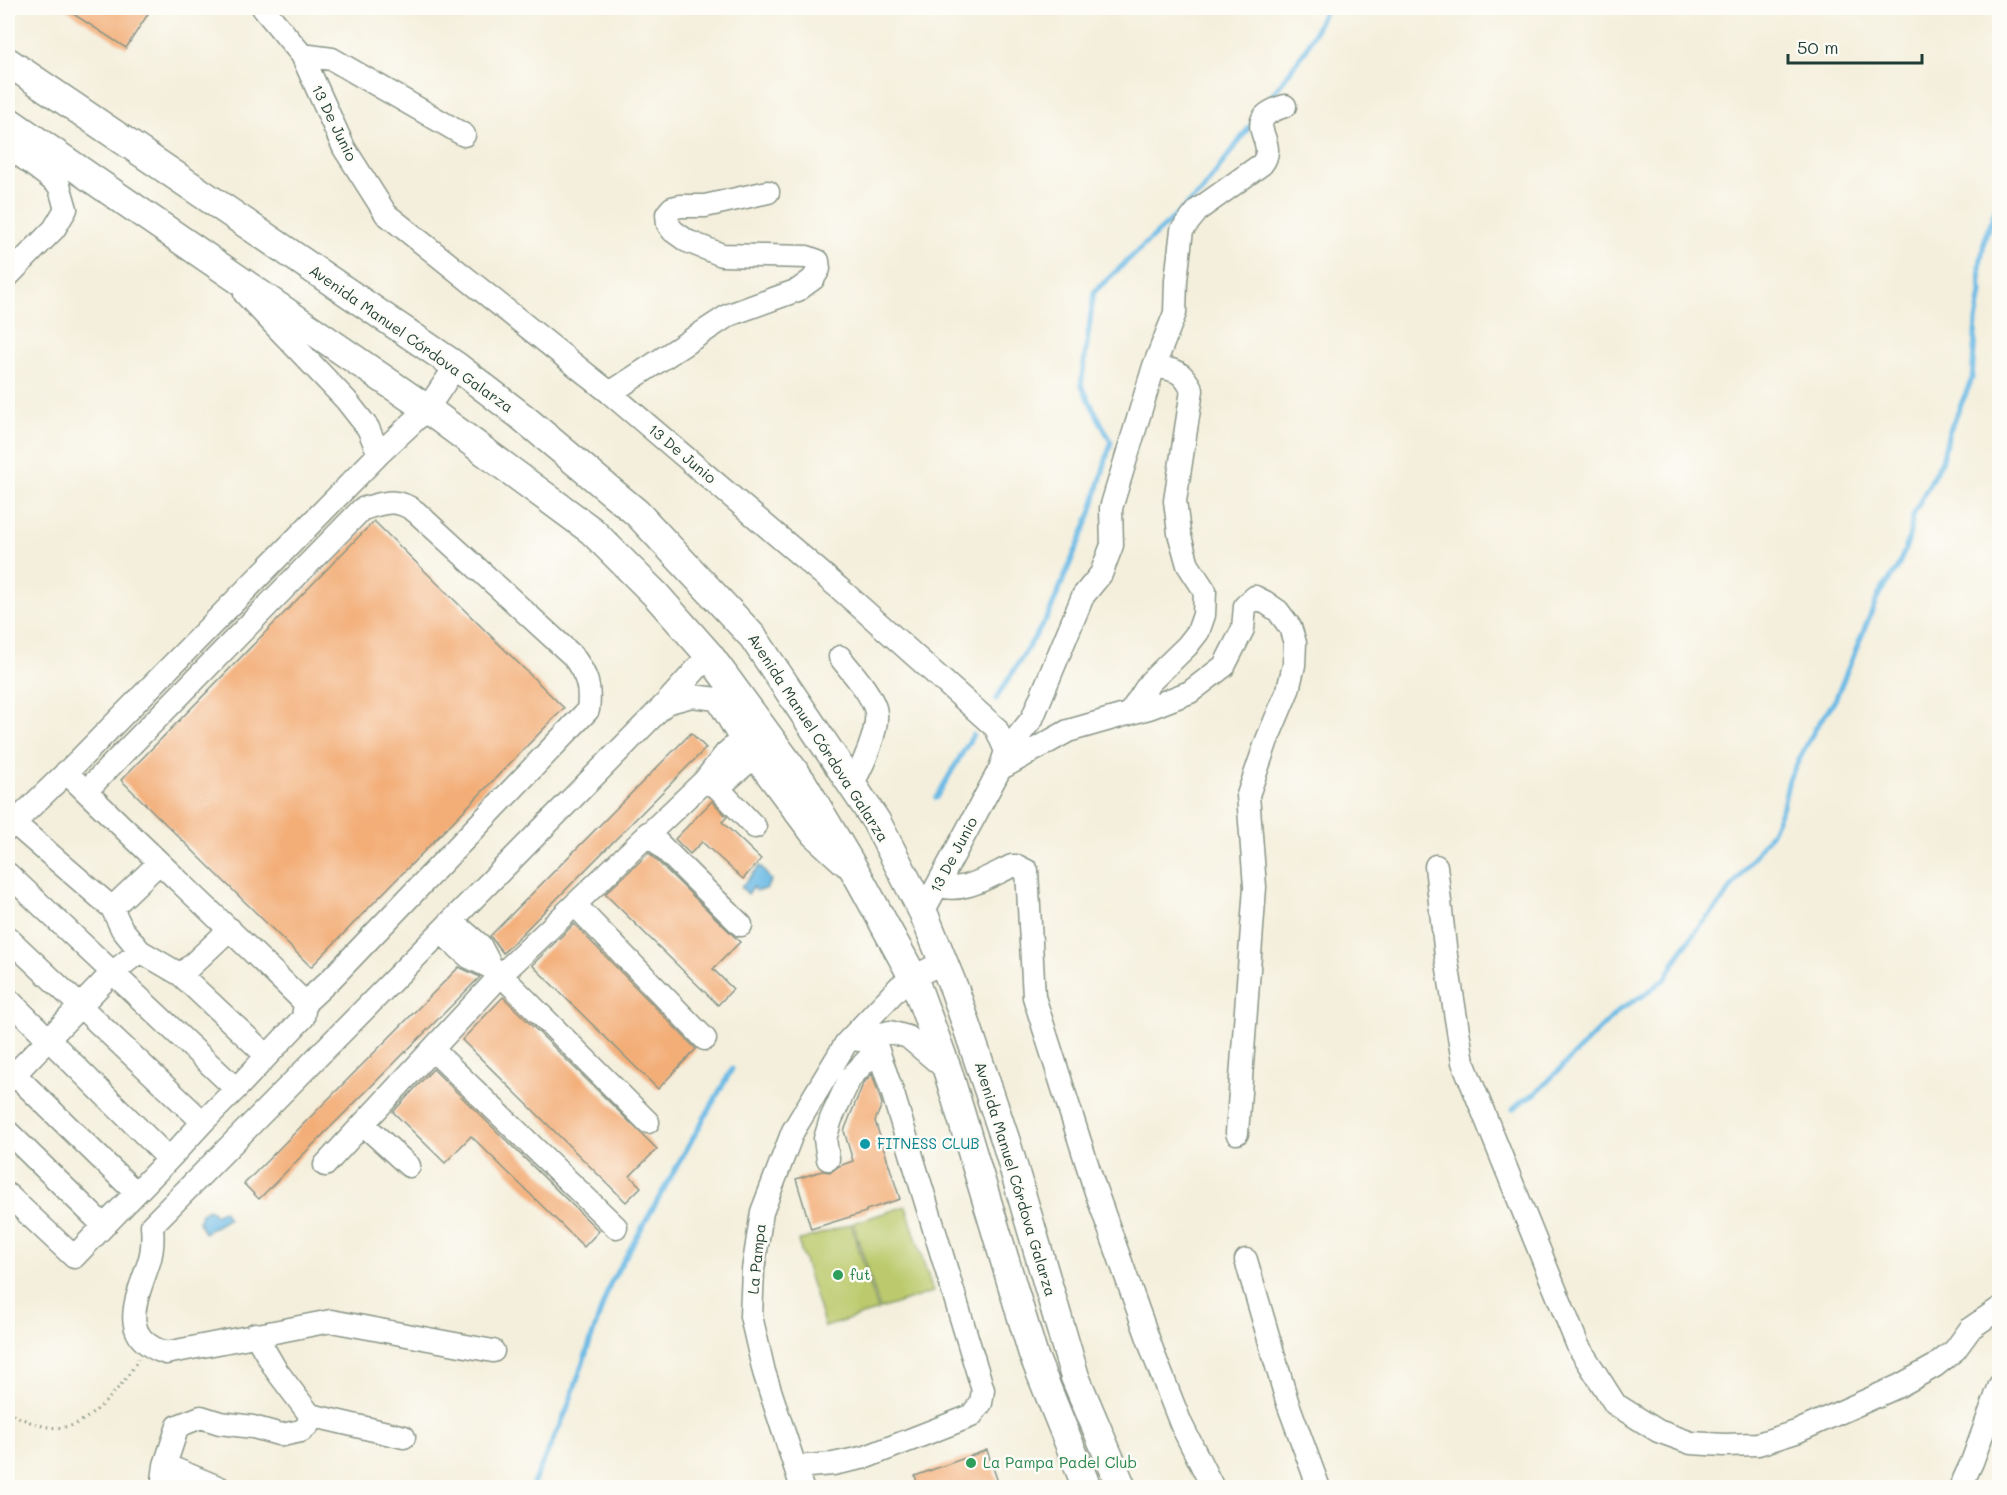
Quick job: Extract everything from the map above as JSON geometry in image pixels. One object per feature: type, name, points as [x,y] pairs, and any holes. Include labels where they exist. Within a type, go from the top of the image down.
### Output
[{"type":"main road","name":"Avenida Manuel Córdova Galarza","points":[[8,62],[456,366],[521,416],[637,513],[753,637],[876,820],[923,912],[944,962],[1006,1142],[1075,1377],[1122,1488]]},
{"type":"main road","points":[[8,121],[427,409],[592,531],[656,595],[706,658],[802,782],[859,878],[913,977],[948,1072],[1033,1354],[1087,1488]]},
{"type":"main road","points":[[986,1200],[1019,1189]]},
{"type":"street","name":"13 De Junio","points":[[263,8],[302,55],[344,148],[386,214],[610,393],[839,588],[996,728],[1003,760],[923,912]]},
{"type":"street","points":[[302,55],[333,59],[464,135]]},
{"type":"street","points":[[1003,760],[1032,719],[1083,596],[1101,574],[1112,545],[1111,508],[1154,366],[1175,313],[1182,230],[1200,209],[1262,164],[1267,152],[1262,122],[1269,111],[1285,106]]},
{"type":"street","points":[[8,146],[60,185],[66,209],[54,229],[8,276]]},
{"type":"street","points":[[610,393],[729,315],[798,290],[813,279],[819,269],[818,261],[807,257],[722,255],[687,241],[673,231],[668,224],[668,214],[672,208],[705,206],[768,192]]},
{"type":"street","points":[[216,265],[346,400],[368,428],[379,454]]},
{"type":"street","points":[[267,1056],[181,975],[140,951],[122,929],[112,908],[11,826],[379,454],[427,409],[456,366]]},
{"type":"street","points":[[1130,714],[1150,682],[1198,632],[1204,615],[1205,591],[1188,565],[1179,533],[1175,501],[1192,390],[1185,377],[1175,370],[1154,366]]},
{"type":"street","points":[[8,1195],[74,1257],[303,1018],[305,1003],[332,978],[588,710],[590,692],[584,672],[573,656],[407,506],[391,501],[362,509],[86,791]]},
{"type":"street","points":[[1003,760],[1068,731],[1149,708],[1190,692],[1224,666],[1243,629],[1245,606],[1255,597],[1278,610],[1290,627],[1295,643],[1294,665],[1288,690],[1267,740],[1248,795],[1255,887],[1238,1133]]},
{"type":"street","points":[[840,657],[869,695],[876,711],[873,736],[859,774],[852,784]]},
{"type":"street","points":[[706,658],[717,699],[747,749],[812,835],[859,878]]},
{"type":"street","points":[[493,1351],[330,1321],[166,1353],[145,1343],[137,1332],[134,1318],[135,1304],[153,1243],[153,1225],[666,703],[706,658]]},
{"type":"street","points":[[666,703],[692,696],[717,699]]},
{"type":"street","points":[[325,1165],[433,1050],[497,971],[575,905],[648,833],[711,785],[726,753],[747,749]]},
{"type":"street","points":[[66,772],[305,1003]]},
{"type":"street","points":[[711,785],[755,826]]},
{"type":"street","points":[[648,833],[741,925]]},
{"type":"street","points":[[112,908],[159,863]]},
{"type":"street","points":[[938,885],[945,888],[956,888],[1012,866],[1027,871],[1034,997],[1094,1186],[1155,1358],[1181,1424],[1213,1488]]},
{"type":"street","points":[[1436,866],[1446,956],[1463,1062],[1578,1346],[1615,1404],[1658,1431],[1691,1443],[1758,1444],[1796,1432],[1899,1386],[1935,1366],[1955,1350],[1971,1328],[2000,1308]]},
{"type":"street","points":[[8,874],[236,1089]]},
{"type":"street","points":[[575,905],[705,1039]]},
{"type":"street","points":[[446,926],[480,945],[497,971],[648,1122]]},
{"type":"street","points":[[181,975],[230,929]]},
{"type":"street","points":[[8,938],[203,1122]]},
{"type":"street","points":[[136,1193],[10,1074],[48,1040],[112,973],[140,951]]},
{"type":"street","name":"La Pampa","points":[[799,1478],[764,1372],[752,1316],[753,1270],[762,1212],[794,1131],[846,1043],[899,987],[913,977],[944,962]]},
{"type":"street","points":[[8,999],[169,1160]]},
{"type":"street","points":[[828,1159],[825,1139],[831,1119],[850,1078],[868,1059],[875,1046],[890,1032],[908,1037],[948,1072]]},
{"type":"street","points":[[846,1043],[875,1046]]},
{"type":"street","points":[[799,1478],[832,1464],[866,1457],[971,1416],[981,1403],[983,1390],[893,1094],[875,1046]]},
{"type":"street","points":[[433,1050],[616,1227]]},
{"type":"street","points":[[813,1096],[831,1119]]},
{"type":"street","points":[[363,1124],[409,1166]]},
{"type":"street","points":[[8,1132],[104,1226]]},
{"type":"street","points":[[1246,1260],[1287,1401],[1319,1488]]},
{"type":"street","points":[[255,1334],[276,1370],[310,1415],[404,1437]]},
{"type":"street","points":[[1960,1488],[2000,1385]]},
{"type":"street","points":[[162,1488],[165,1465],[178,1426],[201,1417],[282,1435],[302,1431],[308,1425],[310,1415]]},
{"type":"street","points":[[165,1465],[220,1488]]},
{"type":"street","points":[[799,1478],[821,1488]]},
{"type":"path","points":[[8,1411],[42,1426],[66,1428],[87,1417],[123,1383],[145,1343]]},
{"type":"green space","name":"fut","points":[[906,1206],[933,1292],[880,1309],[853,1223]]},
{"type":"green space","name":"fut","points":[[851,1224],[878,1310],[825,1327],[798,1241]]},
{"type":"water","points":[[760,866],[771,880],[766,889],[756,891],[753,887],[748,894],[741,887]]},
{"type":"water","points":[[208,1209],[215,1215],[223,1210],[228,1219],[204,1233],[199,1222],[201,1213]]},
{"type":"building","points":[[64,8],[138,8],[148,14],[126,48]]},
{"type":"building","points":[[374,521],[564,708],[311,967],[121,780]]},
{"type":"building","points":[[691,733],[706,748],[503,953],[490,936]]},
{"type":"building","points":[[712,801],[727,817],[722,822],[761,859],[743,879],[702,842],[690,854],[675,839]]},
{"type":"building","points":[[649,853],[740,942],[713,969],[733,989],[718,1005],[605,894]]},
{"type":"building","points":[[574,924],[696,1049],[658,1089],[532,965]]},
{"type":"building","points":[[459,967],[480,977],[259,1199],[244,1184]]},
{"type":"building","points":[[503,997],[657,1149],[630,1176],[641,1187],[626,1202],[462,1040]]},
{"type":"building","points":[[433,1069],[599,1231],[584,1247],[471,1136],[445,1163],[393,1112]]},
{"type":"building","points":[[872,1074],[882,1104],[875,1121],[900,1199],[811,1229],[796,1179],[822,1171],[831,1172],[853,1161],[844,1131],[863,1084]]},
{"type":"building","name":"La Pampa Padel Club","points":[[987,1450],[1000,1488],[919,1488],[915,1476]]},
{"type":"waterway","points":[[1265,105],[1307,48],[1326,8]]},
{"type":"waterway","points":[[996,699],[1049,614],[1091,513],[1111,442],[1081,385],[1094,292],[1202,191],[1253,122]]},
{"type":"waterway","points":[[1513,1109],[1536,1093],[1620,1009],[1644,995],[1666,978],[1681,951],[1719,905],[1771,833],[1783,806],[1789,779],[1815,729],[1835,700],[1879,594],[1897,569],[1908,542],[1914,513],[1942,460],[1949,432],[1972,379],[1976,321],[1981,293],[1980,265],[1985,237],[2000,197]]},
{"type":"waterway","points":[[936,798],[973,735]]},
{"type":"waterway","points":[[531,1488],[566,1412],[610,1284],[732,1069]]},
{"type":"place","name":"FITNESS CLUB","points":[[865,1144]]},
{"type":"place","name":"fut","points":[[838,1275]]},
{"type":"place","name":"La Pampa Padel Club","points":[[971,1463]]}]
